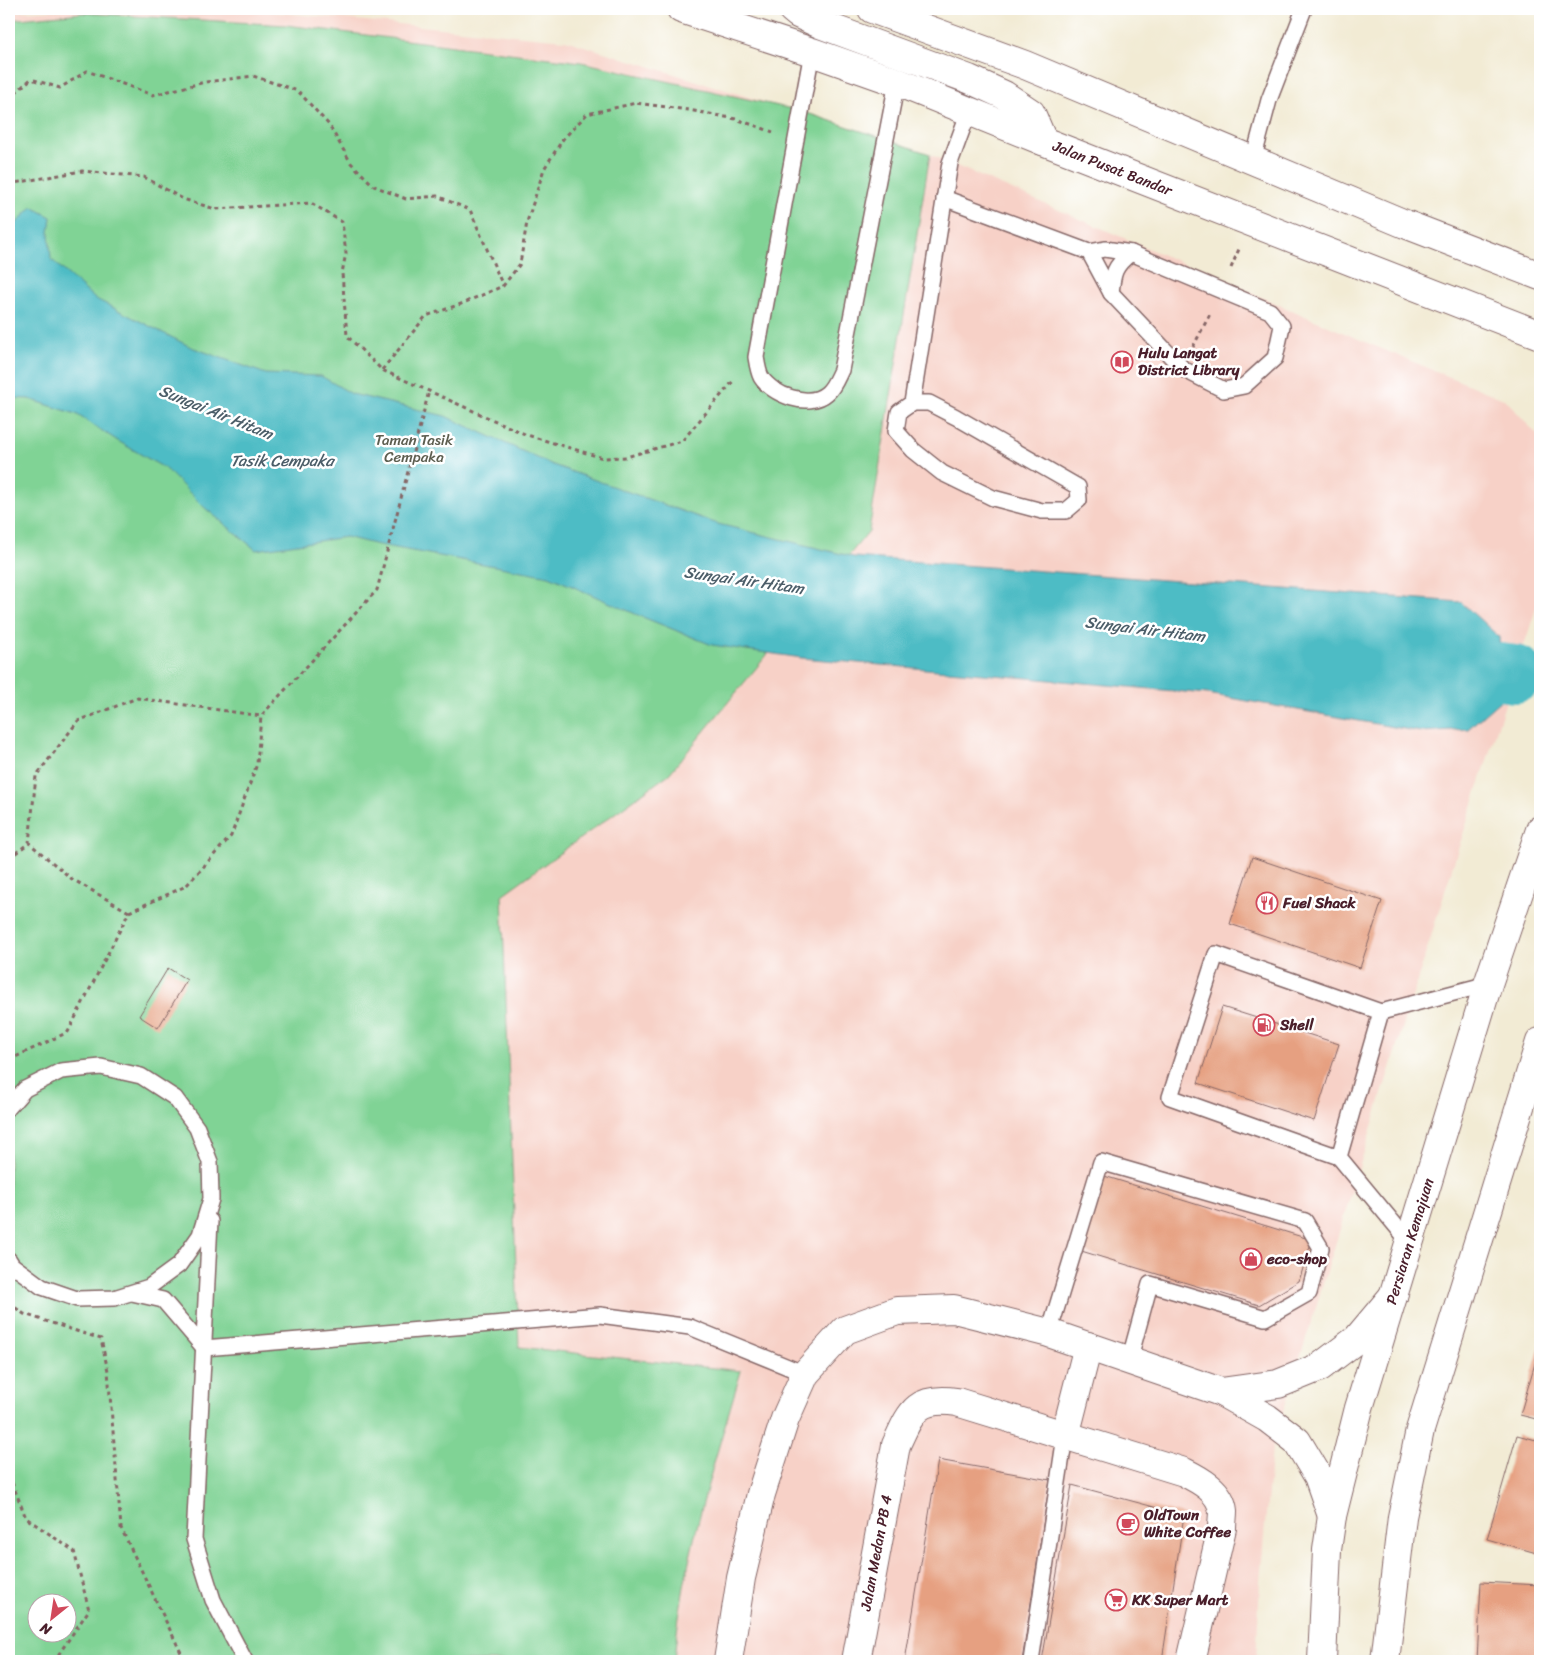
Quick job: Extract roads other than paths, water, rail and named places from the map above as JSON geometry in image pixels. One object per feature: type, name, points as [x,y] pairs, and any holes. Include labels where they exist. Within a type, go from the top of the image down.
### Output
[{"type":"main road","name":"Jalan Pusat Bandar","points":[[681,9],[897,82],[1529,331]]},
{"type":"main road","points":[[792,9],[798,14],[820,24],[968,79],[1004,95],[1031,114],[1043,141]]},
{"type":"main road","points":[[872,9],[1025,65],[1404,224],[1540,276]]},
{"type":"main road","points":[[1529,331],[1540,346]]},
{"type":"main road","name":"Persiaran Kemajuan","points":[[1322,1661],[1327,1550],[1332,1516],[1359,1408],[1488,984],[1540,830]]},
{"type":"main road","points":[[1385,1661],[1402,1517],[1420,1430],[1540,1042]]},
{"type":"main road","points":[[1221,1392],[1278,1384],[1320,1367],[1357,1338],[1393,1296]]},
{"type":"main road","points":[[728,1661],[741,1578],[761,1494],[784,1419],[805,1374],[845,1330],[897,1311],[954,1309],[1049,1333],[1221,1392],[1267,1418],[1298,1441],[1318,1476],[1332,1516]]},
{"type":"main road","points":[[1065,1436],[1088,1346]]},
{"type":"main road","name":"Jalan Medan PB 4","points":[[856,1661],[896,1445],[908,1420],[922,1404],[939,1399],[957,1402],[1184,1472],[1203,1482],[1217,1496],[1223,1510],[1222,1528],[1191,1661]]},
{"type":"lane","points":[[1253,160],[1269,100],[1304,9]]},
{"type":"lane","points":[[812,52],[756,358],[760,376],[771,388],[785,396],[810,400],[826,394],[835,384],[841,370],[897,82]]},
{"type":"lane","points":[[912,403],[929,403],[1078,487],[1079,500],[1066,511],[1042,511],[992,498],[942,473],[912,450],[896,432],[899,412],[912,403],[950,163],[969,111]]},
{"type":"lane","points":[[944,198],[1089,252],[1105,250],[1131,253],[1270,311],[1282,326],[1275,358],[1244,386],[1224,390],[1183,369],[1111,293],[1089,252]]},
{"type":"lane","points":[[1111,293],[1113,274],[1120,262],[1131,253]]},
{"type":"lane","points":[[1410,1243],[1339,1157],[1170,1097],[1216,954],[1381,1012],[1488,984]]},
{"type":"lane","points":[[1339,1157],[1381,1012]]},
{"type":"lane","points":[[9,1106],[25,1089],[61,1072],[101,1067],[141,1076],[175,1098],[197,1128],[210,1162],[211,1199],[194,1539],[213,1600],[244,1661]]},
{"type":"lane","points":[[1049,1333],[1101,1162],[1306,1221],[1321,1248],[1309,1293],[1265,1318],[1150,1284],[1130,1361]]},
{"type":"lane","points":[[9,1260],[12,1265],[42,1287],[77,1299],[114,1298],[149,1287],[179,1265],[200,1235],[211,1199]]},
{"type":"lane","points":[[131,1292],[163,1300],[204,1348]]},
{"type":"lane","points":[[204,1348],[600,1315],[690,1326],[805,1374]]},
{"type":"lane","points":[[1032,1661],[1065,1436]]},
{"type":"water","name":"Tasik Cempaka","points":[[32,207],[51,217],[49,233],[51,259],[94,298],[191,347],[266,374],[321,376],[352,394],[445,416],[553,465],[718,524],[854,557],[1461,602],[1499,637],[1503,698],[1468,729],[1421,732],[1208,694],[802,658],[712,645],[549,576],[374,544],[346,537],[256,550],[205,508],[166,469],[76,414],[29,399],[9,398],[9,231]]},
{"type":"waterway","name":"Sungai Air Hitam","points":[[1423,662],[1515,674]]},
{"type":"place","name":"Hulu Langat District Library","points":[[1122,362]]},
{"type":"place","name":"Fuel Shack","points":[[1267,903]]},
{"type":"place","name":"Shell","points":[[1264,1025]]},
{"type":"place","name":"eco-shop","points":[[1251,1259]]},
{"type":"place","name":"OldTown White Coffee","points":[[1128,1524]]},
{"type":"place","name":"KK Super Mart","points":[[1116,1600]]},
{"type":"park label","name":"Taman Tasik Cempaka","points":[[414,448]]}]
